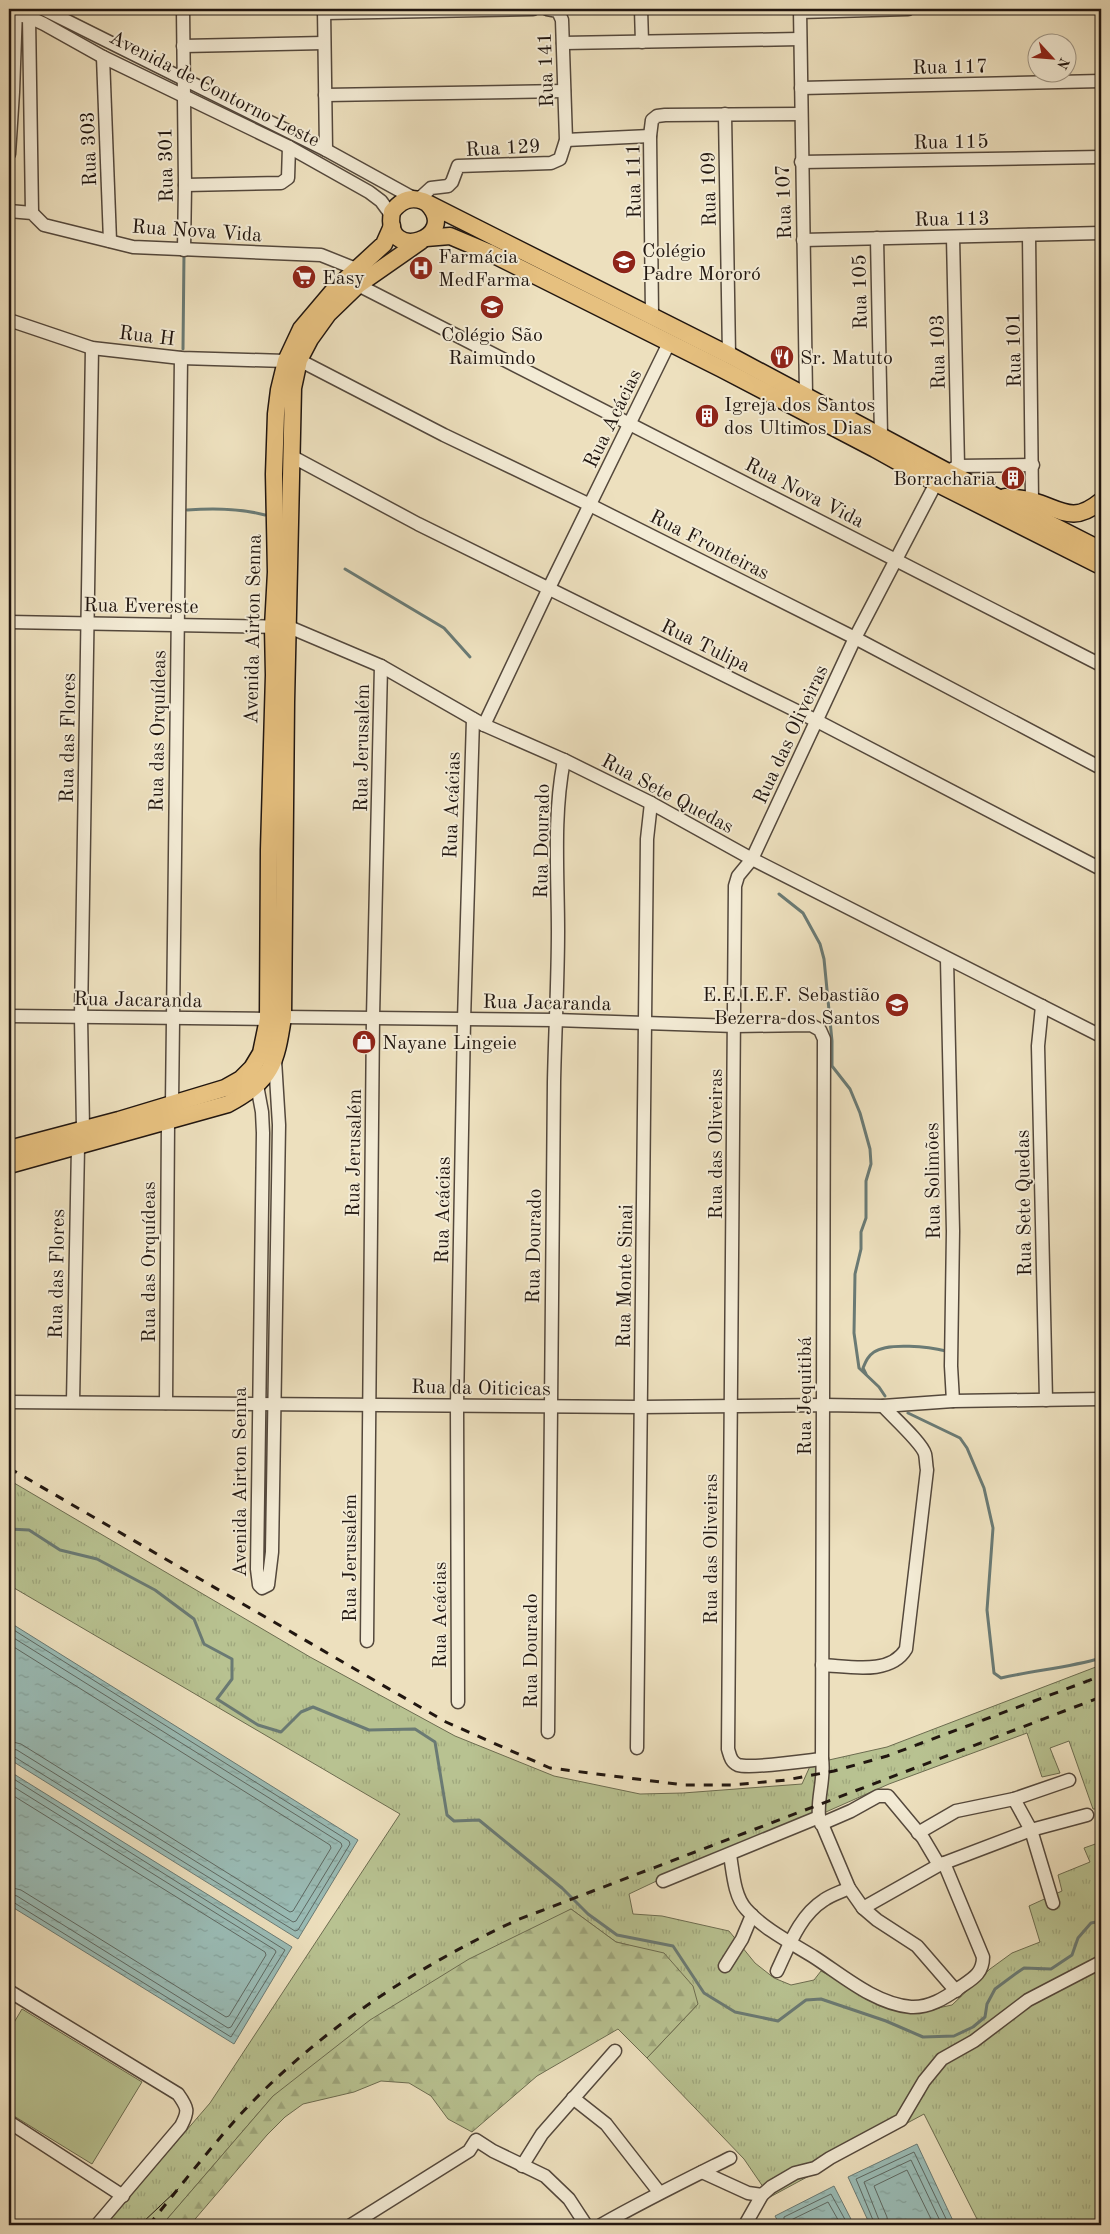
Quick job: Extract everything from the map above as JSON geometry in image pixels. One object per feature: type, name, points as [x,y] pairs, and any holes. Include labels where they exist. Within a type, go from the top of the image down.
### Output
[{"type":"main road","name":"Avenida de Contorno Leste","points":[[420,200],[729,354],[881,435],[1101,566]]},
{"type":"main road","points":[[420,200],[431,207],[435,218],[435,225],[424,240],[407,242],[395,233],[392,221],[399,204],[420,200]]},
{"type":"main road","name":"Avenida Airton Senna","points":[[357,277],[384,244],[392,221]]},
{"type":"main road","name":"Avenida de Contorno Leste","points":[[424,240],[450,236],[463,241],[669,343],[866,444],[948,474],[993,495],[1041,510],[1101,550]]},
{"type":"main road","name":"Avenida Airton Senna","points":[[281,627],[276,572],[274,474],[276,414],[301,329],[316,310],[357,277],[424,240]]},
{"type":"main road","name":"Avenida Airton Senna","points":[[257,1085],[270,1070],[275,1060],[269,850],[280,702],[281,627],[293,457],[292,361]]},
{"type":"main road","points":[[993,495],[1041,510],[1052,517],[1080,514],[1092,509],[1101,501]]},
{"type":"main road","name":"Avenida Airton Senna","points":[[172,1103],[225,1088],[241,1079],[252,1068],[275,1018]]},
{"type":"main road","points":[[9,1149],[84,1128],[122,1127],[168,1122],[228,1104],[257,1085]]},
{"type":"main road","points":[[9,1165],[78,1147],[172,1103]]},
{"type":"street","name":"Avenida de Contorno Leste","points":[[42,9],[326,150],[420,200]]},
{"type":"street","name":"Rua 301","points":[[183,9],[186,185],[184,250]]},
{"type":"street","points":[[326,150],[324,11],[533,9]]},
{"type":"street","name":"Rua 141","points":[[547,9],[558,11],[561,15],[566,140]]},
{"type":"street","points":[[641,9],[642,42]]},
{"type":"street","points":[[800,10],[908,9]]},
{"type":"street","name":"Rua 107","points":[[800,10],[806,395]]},
{"type":"street","name":"Avenida de Contorno Leste","points":[[13,12],[30,13],[103,57],[289,147],[369,192],[381,201],[392,221]]},
{"type":"street","points":[[9,154],[13,92],[13,12]]},
{"type":"street","points":[[9,211],[32,213],[30,13]]},
{"type":"street","points":[[563,43],[800,39]]},
{"type":"street","points":[[184,46],[324,43]]},
{"type":"street","name":"Rua 303","points":[[103,57],[110,241]]},
{"type":"street","name":"Rua 117","points":[[801,88],[1101,81]]},
{"type":"street","points":[[325,95],[564,91]]},
{"type":"street","points":[[725,114],[801,114]]},
{"type":"street","name":"Rua 111","points":[[652,316],[650,136],[652,120],[657,116],[665,115],[725,114]]},
{"type":"street","name":"Rua 109","points":[[725,114],[729,354]]},
{"type":"street","name":"Rua 129","points":[[420,200],[431,188],[448,186],[452,182],[458,166],[551,163],[560,159],[566,140],[650,136]]},
{"type":"street","points":[[186,185],[281,183],[288,178],[289,147]]},
{"type":"street","name":"Rua 115","points":[[801,162],[1101,157]]},
{"type":"street","name":"Rua Nova Vida","points":[[32,213],[44,225],[133,247],[321,255],[357,277],[630,423],[1101,665]]},
{"type":"street","name":"Rua 113","points":[[803,240],[1101,233]]},
{"type":"street","name":"Rua 101","points":[[1029,235],[1033,465],[1041,510]]},
{"type":"street","name":"Rua 103","points":[[948,474],[953,237]]},
{"type":"street","name":"Rua 105","points":[[877,238],[881,435]]},
{"type":"street","name":"Rua H","points":[[9,320],[92,348],[181,358],[292,361]]},
{"type":"street","name":"Rua Acácias","points":[[458,1702],[457,1405],[464,1020],[479,722],[549,588],[669,343]]},
{"type":"street","name":"Rua das Flores","points":[[84,1128],[81,1017],[92,348]]},
{"type":"street","name":"Rua das Orquídeas","points":[[172,1103],[181,358]]},
{"type":"street","name":"Rua Fronteiras","points":[[292,361],[590,505],[855,638],[1101,768]]},
{"type":"street","name":"Rua Tulipa","points":[[293,457],[418,524],[817,721],[1101,870]]},
{"type":"street","points":[[948,474],[1033,465]]},
{"type":"street","name":"Rua das Oliveiras","points":[[822,1759],[747,1766],[737,1765],[730,1759],[728,1717],[735,886],[738,876],[752,859],[855,638],[948,474]]},
{"type":"street","name":"Rua Evereste","points":[[9,622],[281,627]]},
{"type":"street","name":"Rua Sete Quedas","points":[[281,627],[382,666],[479,722],[564,760],[651,803],[752,859],[1101,1036]]},
{"type":"street","name":"Rua Jerusalém","points":[[367,1641],[373,1017],[382,666]]},
{"type":"street","name":"Rua Dourado","points":[[548,1732],[550,1406],[555,1020],[558,933],[557,850],[560,780],[564,760]]},
{"type":"street","name":"Rua Monte Sinai","points":[[637,1748],[647,839],[651,803]]},
{"type":"street","name":"Rua Solimões","points":[[947,959],[953,1231],[951,1366],[953,1401]]},
{"type":"street","name":"Rua Sete Quedas","points":[[1042,1006],[1038,1046],[1046,1400]]},
{"type":"street","name":"Rua Jacaranda","points":[[9,1016],[173,1019],[373,1017],[555,1020],[735,1026],[811,1025]]},
{"type":"street","name":"Rua Jequitibá","points":[[811,1025],[820,1030],[824,1039],[822,1665],[822,1759],[824,1773],[818,1805],[820,1821]]},
{"type":"street","name":"Avenida Airton Senna","points":[[257,1085],[262,1112],[269,1253],[274,1404],[272,1552],[270,1579],[268,1585],[262,1588],[259,1585],[257,1568],[260,1404],[269,1253],[279,1125],[275,1060]]},
{"type":"street","name":"Rua das Orquídeas","points":[[166,1403],[168,1122]]},
{"type":"street","name":"Rua das Flores","points":[[73,1402],[78,1147]]},
{"type":"street","name":"Rua da Oiticicas","points":[[9,1402],[641,1408],[883,1406],[953,1401],[1101,1399]]},
{"type":"street","points":[[822,1665],[879,1666],[902,1657],[906,1649],[927,1470],[925,1454],[919,1442],[883,1406]]},
{"type":"street","points":[[918,1833],[956,1811],[1014,1799],[1068,1780]]},
{"type":"street","points":[[663,1881],[883,1795],[892,1800],[942,1864],[983,1957],[983,1964],[977,1976],[956,1991],[937,2002],[920,2007],[899,2004],[856,1986],[790,1943],[752,1915],[742,1903],[730,1855]]},
{"type":"street","points":[[1014,1799],[1032,1830],[1053,1904]]},
{"type":"street","points":[[863,1908],[942,1864],[1032,1830],[1087,1815]]},
{"type":"street","points":[[820,1821],[849,1888],[863,1908],[877,1920],[917,1946],[956,1991]]},
{"type":"street","points":[[777,1971],[801,1923],[812,1909],[824,1899],[849,1888]]},
{"type":"street","points":[[724,1966],[742,1939],[752,1915]]},
{"type":"street","points":[[746,2225],[762,2195],[771,2186],[795,2173],[815,2168],[863,2140],[896,2124],[904,2116],[924,2081],[942,2059],[974,2042],[1028,2000],[1101,1962]]},
{"type":"street","points":[[9,1991],[178,2094],[186,2105],[187,2114],[181,2126],[97,2225]]},
{"type":"street","points":[[522,2166],[542,2134],[615,2050]]},
{"type":"street","points":[[573,2098],[606,2124],[659,2192]]},
{"type":"street","points":[[9,2122],[123,2196]]},
{"type":"street","points":[[351,2225],[469,2151],[476,2140],[522,2166],[535,2170],[557,2185],[586,2225]]},
{"type":"street","points":[[601,2225],[659,2192],[676,2186],[730,2158]]},
{"type":"street","points":[[702,2172],[748,2193],[762,2195]]},
{"type":"green space","points":[[9,1480],[310,1657],[455,1736],[554,1776],[640,1794],[683,1793],[802,1784],[811,1764],[887,1747],[1101,1665],[1101,1809],[1093,1809],[1069,1741],[1050,1748],[1060,1773],[1042,1777],[1027,1733],[889,1784],[783,1831],[665,1877],[629,1894],[633,1914],[662,1916],[729,1931],[755,1963],[774,1978],[791,1985],[814,1980],[821,1971],[867,1997],[914,2013],[952,2005],[990,1969],[1012,1953],[1040,1942],[1029,1906],[1062,1891],[1058,1875],[1090,1862],[1084,1848],[1101,1842],[1101,2225],[980,2225],[924,2114],[770,2197],[744,2159],[647,2058],[698,2004],[639,1948],[616,1942],[571,1909],[273,2096],[162,2225],[105,2225],[210,2103],[400,1814],[9,1585]]},
{"type":"green space","points":[[571,1909],[616,1942],[664,1953],[693,1986],[698,2004],[647,2058],[618,2029],[537,2076],[472,2132],[448,2119],[431,2096],[409,2083],[381,2081],[354,2092],[303,2104],[285,2117],[267,2135],[190,2225],[162,2225],[273,2096],[370,2020],[469,1959]]},
{"type":"green space","points":[[22,2009],[142,2082],[92,2164],[9,2113],[9,2031]]},
{"type":"water","points":[[9,1622],[358,1840],[298,1939],[9,1759]]},
{"type":"water","points":[[9,1771],[292,1947],[234,2044],[9,1905]]},
{"type":"water","points":[[917,2144],[955,2225],[870,2225],[848,2177]]},
{"type":"water","points":[[834,2186],[854,2225],[780,2225],[775,2216]]},
{"type":"waterway","points":[[183,349],[184,253]]},
{"type":"waterway","points":[[187,510],[226,509],[265,515]]},
{"type":"waterway","points":[[345,569],[444,628],[470,657]]},
{"type":"waterway","points":[[779,894],[803,913],[820,944],[824,959],[832,1041],[832,1066],[850,1089],[860,1113],[870,1149],[871,1164],[866,1181],[866,1218],[861,1232],[861,1249],[855,1274],[854,1333],[859,1368],[879,1387],[885,1396]]},
{"type":"waterway","points":[[866,1374],[863,1368],[867,1359],[880,1349],[909,1346],[946,1351]]},
{"type":"waterway","points":[[908,1413],[960,1438],[967,1448],[984,1488],[993,1528],[987,1610],[994,1673],[1001,1678],[1101,1658]]},
{"type":"waterway","points":[[9,1529],[29,1530],[60,1550],[97,1559],[155,1590],[194,1619],[204,1644],[232,1659],[232,1679],[217,1699],[258,1725],[281,1732],[301,1712],[313,1707],[369,1730],[415,1729],[435,1742],[447,1815],[454,1821],[479,1820],[562,1888],[588,1914],[617,1935],[673,1946],[704,1993],[735,2012],[778,2021],[806,2000],[821,1999],[886,2021],[923,2037],[954,2036],[973,2027],[985,2017],[987,2004],[995,1989],[1024,1968],[1051,1969],[1072,1955],[1078,1938],[1091,1923],[1101,1921]]},
{"type":"tram line","points":[[140,2225],[178,2189]]},
{"type":"railway","points":[[9,1468],[446,1722],[550,1768],[684,1785],[732,1785],[786,1780],[834,1771],[887,1756],[1101,1676]]},
{"type":"railway","points":[[149,2225],[226,2130],[268,2086],[333,2030],[404,1981],[441,1959],[517,1920],[1101,1697]]},
{"type":"place","name":"Colégio Padre Mororó","points":[[624,262]]},
{"type":"place","name":"Farmácia MedFarma","points":[[421,268]]},
{"type":"place","name":"Easy","points":[[304,277]]},
{"type":"place","name":"Colégio São Raimundo","points":[[492,307]]},
{"type":"place","name":"Sr. Matuto","points":[[782,357]]},
{"type":"place","name":"Igreja dos Santos dos Ultimos Dias","points":[[707,416]]},
{"type":"place","name":"Borracharia","points":[[1013,478]]},
{"type":"place","name":"E.E.I.E.F. Sebastião Bezerra dos Santos","points":[[897,1005]]},
{"type":"place","name":"Nayane Lingeie","points":[[364,1042]]}]
